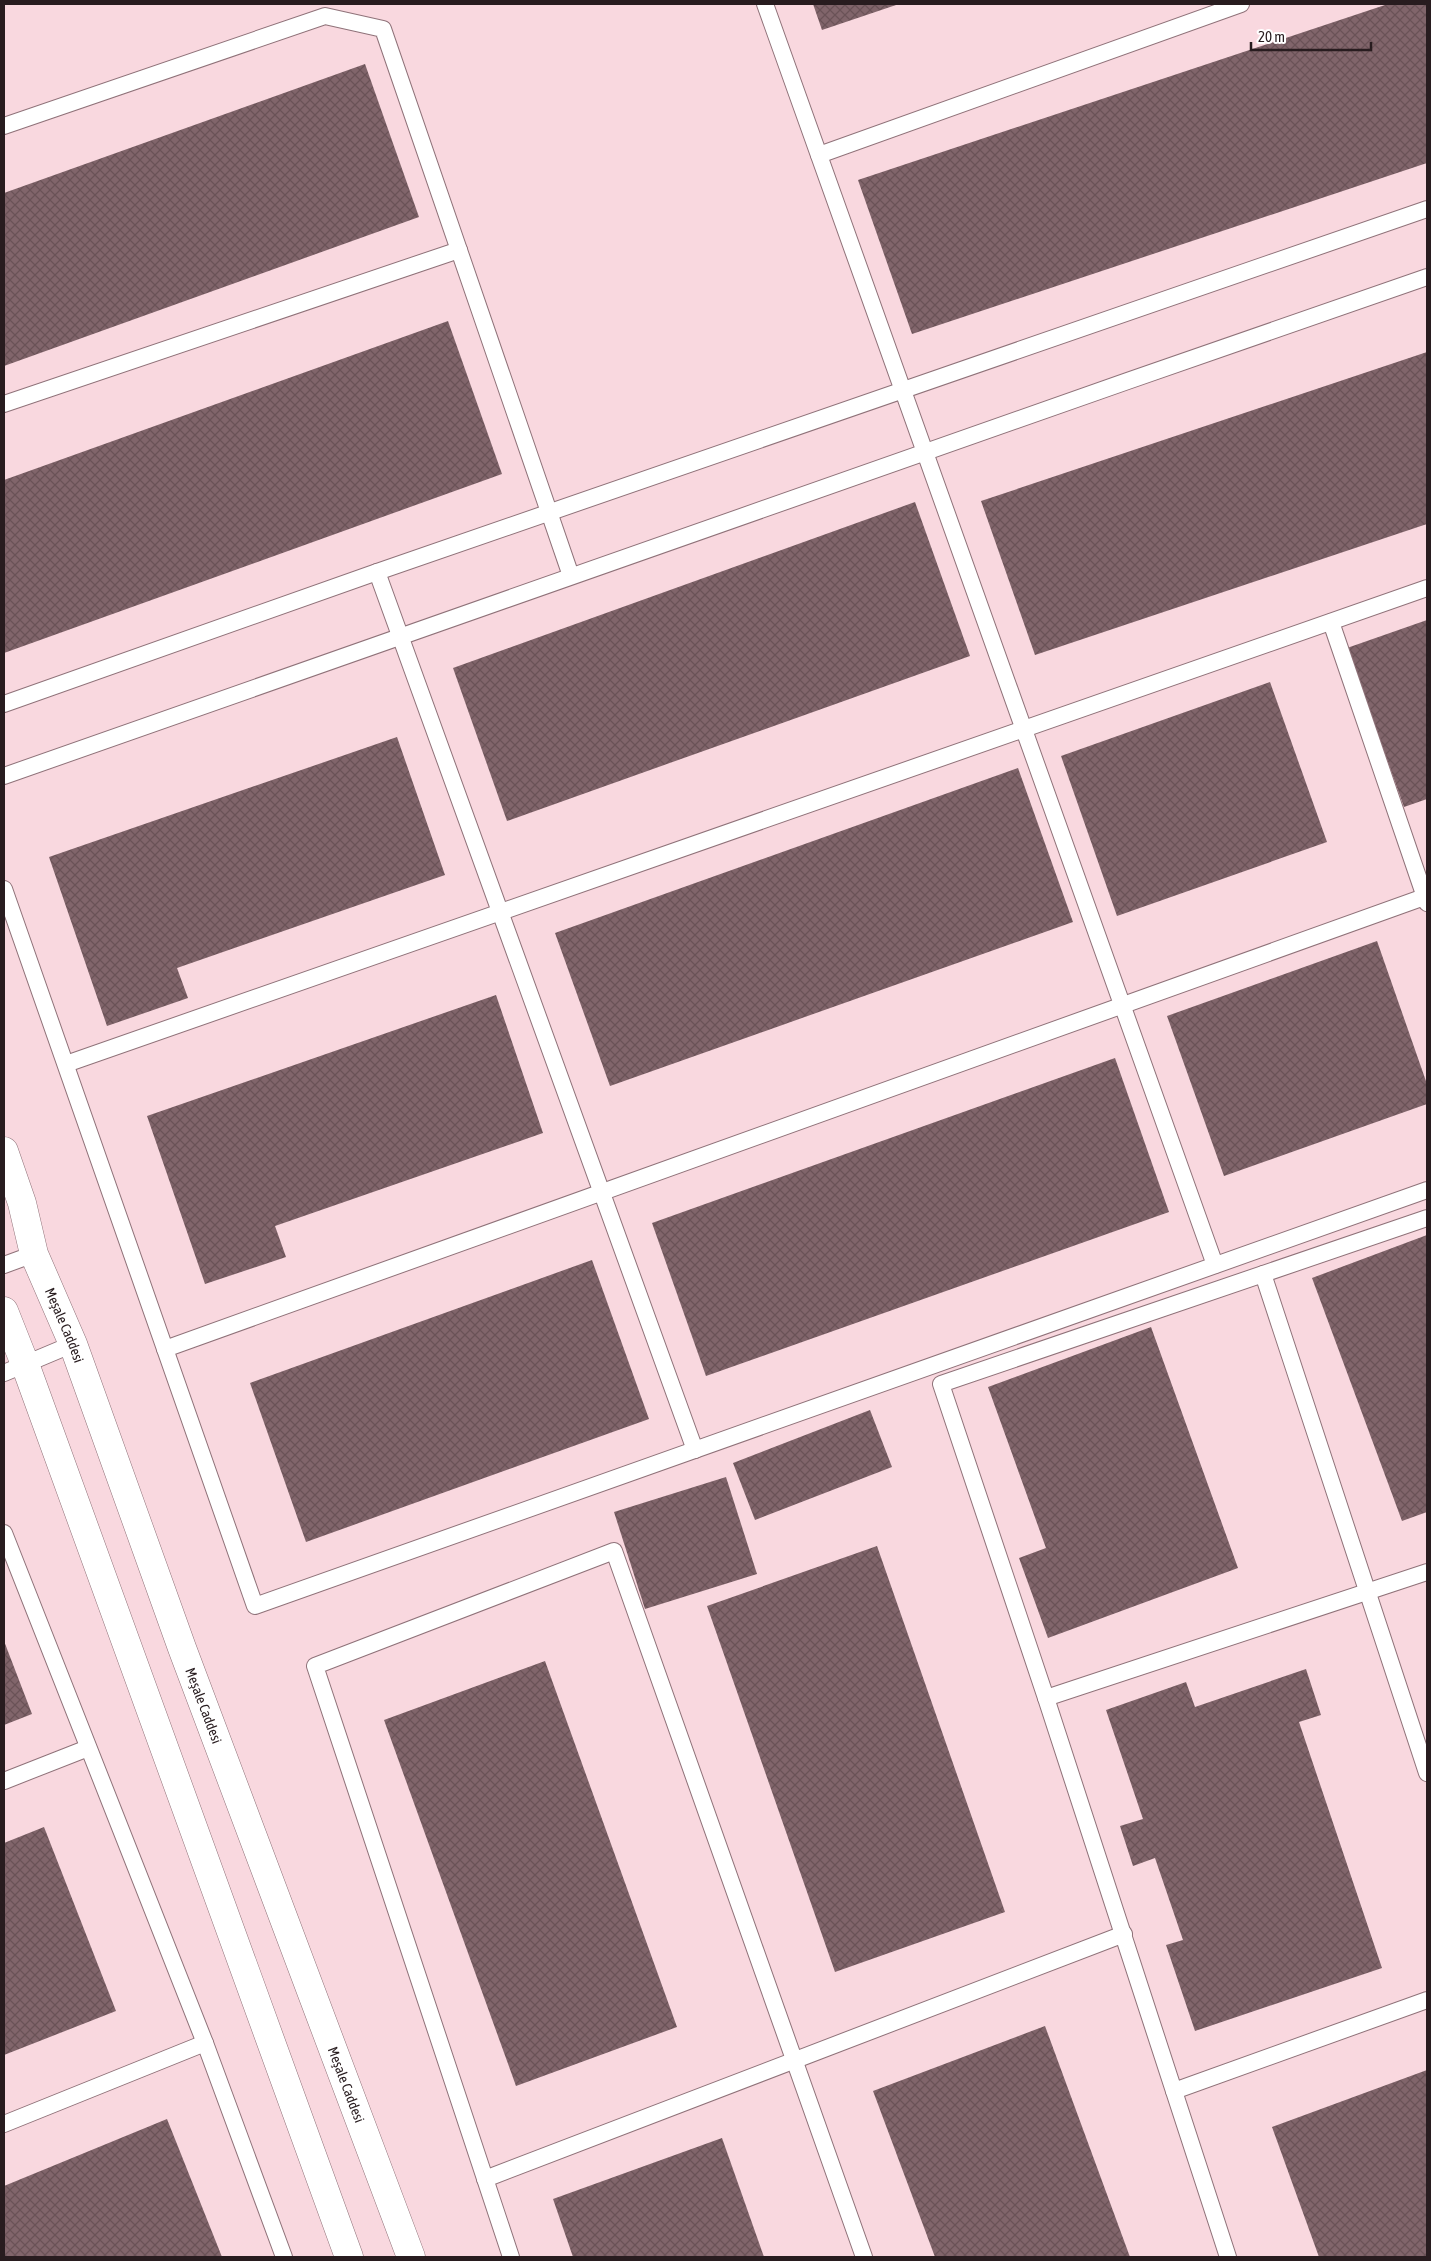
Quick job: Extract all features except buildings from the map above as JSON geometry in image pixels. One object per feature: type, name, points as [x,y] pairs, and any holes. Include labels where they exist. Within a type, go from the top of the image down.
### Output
[{"type":"street","name":"Meşale Caddesi","points":[[4,1151],[22,1203],[34,1254],[73,1344],[182,1648],[411,2257]]},
{"type":"street","points":[[4,1311],[15,1369],[349,2257]]},
{"type":"lane","points":[[765,4],[1215,1265]]},
{"type":"lane","points":[[819,155],[1241,4]]},
{"type":"lane","points":[[4,126],[325,16],[383,29],[571,576]]},
{"type":"lane","points":[[4,704],[377,572],[1427,209]]},
{"type":"lane","points":[[4,404],[459,250]]},
{"type":"lane","points":[[4,776],[925,451],[1427,278]]},
{"type":"lane","points":[[377,572],[695,1450]]},
{"type":"lane","points":[[66,1064],[1427,588]]},
{"type":"lane","points":[[165,1349],[1427,899],[1331,622]]},
{"type":"lane","points":[[4,889],[255,1606],[1427,1190]]},
{"type":"lane","points":[[1228,2257],[1124,1934],[940,1384],[1427,1218]]},
{"type":"lane","points":[[4,1265],[34,1254]]},
{"type":"lane","points":[[1264,1274],[1366,1592],[1427,1773]]},
{"type":"lane","points":[[15,1369],[73,1344]]},
{"type":"lane","points":[[4,1533],[205,2043],[284,2257]]},
{"type":"lane","points":[[511,2257],[315,1666],[614,1551],[864,2257]]},
{"type":"lane","points":[[1046,1698],[1427,1572]]},
{"type":"lane","points":[[4,1781],[88,1748]]},
{"type":"lane","points":[[485,2179],[1124,1934]]},
{"type":"lane","points":[[1174,2091],[1427,2000]]},
{"type":"lane","points":[[4,2124],[205,2043]]}]
